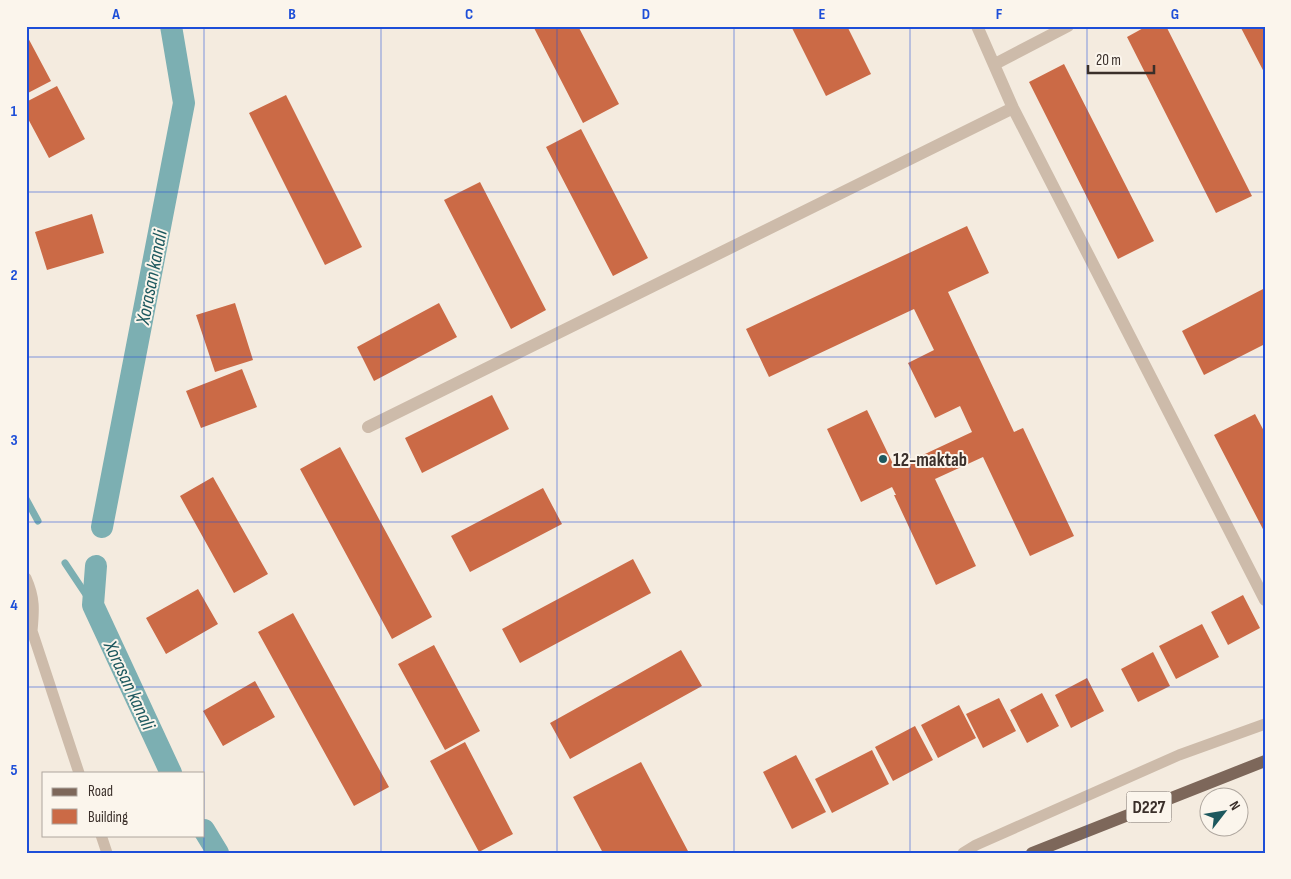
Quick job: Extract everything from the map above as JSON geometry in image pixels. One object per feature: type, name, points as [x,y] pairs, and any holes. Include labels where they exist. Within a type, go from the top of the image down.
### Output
[{"type":"main road","name":"D227","points":[[1032,853],[1265,761]]},
{"type":"street","points":[[977,26],[1013,108],[1265,600]]},
{"type":"street","points":[[995,64],[1068,26]]},
{"type":"street","points":[[368,427],[1013,108]]},
{"type":"lane","points":[[26,578],[32,592],[34,612],[32,631],[79,772]]},
{"type":"lane","points":[[963,853],[976,845],[1179,755],[1265,724]]},
{"type":"lane","points":[[101,836],[107,853]]},
{"type":"building","points":[[533,26],[578,26],[619,104],[583,123]]},
{"type":"building","points":[[791,26],[847,26],[871,74],[826,96]]},
{"type":"building","points":[[1147,26],[1166,26],[1252,196],[1216,213],[1127,37]]},
{"type":"building","points":[[1240,26],[1265,26],[1265,74]]},
{"type":"building","points":[[26,34],[51,81],[26,94]]},
{"type":"building","points":[[1064,64],[1154,241],[1118,259],[1029,82]]},
{"type":"building","points":[[57,86],[85,139],[49,158],[26,115],[26,102]]},
{"type":"building","points":[[286,95],[362,247],[325,265],[249,113]]},
{"type":"building","points":[[581,129],[648,258],[613,276],[546,147]]},
{"type":"building","points":[[480,182],[546,310],[511,329],[444,200]]},
{"type":"building","points":[[92,214],[104,253],[47,270],[35,232]]},
{"type":"building","points":[[967,226],[989,273],[948,292],[1014,432],[1023,428],[1074,536],[1030,556],[983,457],[935,479],[976,566],[936,585],[892,487],[861,502],[827,429],[867,410],[895,468],[972,432],[960,406],[935,418],[908,363],[934,350],[914,309],[769,377],[746,329]]},
{"type":"building","points":[[1265,288],[1265,344],[1204,375],[1182,331]]},
{"type":"building","points":[[235,303],[253,360],[215,372],[196,315]]},
{"type":"building","points":[[439,303],[457,337],[374,381],[357,347]]},
{"type":"building","points":[[242,369],[257,407],[201,428],[186,391]]},
{"type":"building","points":[[492,395],[509,429],[422,473],[405,438]]},
{"type":"building","points":[[1255,414],[1265,433],[1265,533],[1214,435]]},
{"type":"building","points":[[340,447],[432,617],[392,639],[300,469]]},
{"type":"building","points":[[213,477],[268,574],[234,593],[180,496]]},
{"type":"building","points":[[543,488],[562,524],[470,572],[451,536]]},
{"type":"building","points":[[633,559],[651,593],[520,663],[502,629]]},
{"type":"building","points":[[198,589],[218,624],[166,654],[146,618]]},
{"type":"building","points":[[1243,595],[1260,628],[1228,645],[1211,612]]},
{"type":"building","points":[[293,613],[389,787],[354,806],[258,632]]},
{"type":"building","points":[[1202,624],[1219,657],[1176,679],[1159,646]]},
{"type":"building","points":[[434,645],[480,731],[445,750],[398,664]]},
{"type":"building","points":[[681,650],[702,686],[570,759],[550,723]]},
{"type":"building","points":[[1153,652],[1170,686],[1138,702],[1121,669]]},
{"type":"building","points":[[1087,678],[1104,711],[1071,728],[1055,695]]},
{"type":"building","points":[[255,681],[275,717],[223,746],[203,711]]},
{"type":"building","points":[[1042,693],[1059,726],[1027,743],[1010,710]]},
{"type":"building","points":[[999,698],[1016,731],[983,748],[966,714]]},
{"type":"building","points":[[959,705],[976,738],[938,758],[921,725]]},
{"type":"building","points":[[915,726],[933,760],[893,781],[875,747]]},
{"type":"building","points":[[465,742],[513,834],[479,852],[430,761]]},
{"type":"building","points":[[872,750],[889,784],[832,813],[815,779]]},
{"type":"building","points":[[796,755],[826,812],[792,829],[763,772]]},
{"type":"building","points":[[641,762],[689,853],[603,853],[573,797]]},
{"type":"waterway","name":"Xorasan kanali","points":[[102,527],[184,103],[171,26]]},
{"type":"waterway","points":[[26,499],[38,521]]},
{"type":"waterway","points":[[65,563],[93,605]]},
{"type":"waterway","name":"Xorasan kanali","points":[[96,566],[93,605],[171,772]]},
{"type":"waterway","name":"Xorasan kanali","points":[[205,832],[218,853]]},
{"type":"place","name":"12-maktab","points":[[883,459]]}]
